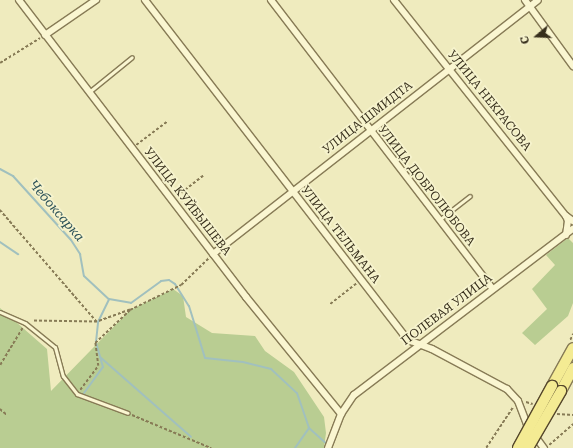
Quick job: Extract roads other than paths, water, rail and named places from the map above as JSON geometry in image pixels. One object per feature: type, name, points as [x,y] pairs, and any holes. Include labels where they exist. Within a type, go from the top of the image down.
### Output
[{"type":"main road","points":[[528,448],[573,348]]},
{"type":"main road","points":[[518,448],[556,388],[573,368]]},
{"type":"street","name":"УЛИЦА КУЙБЫШЕВА","points":[[19,0],[44,35],[213,254],[341,414]]},
{"type":"street","points":[[44,35],[96,0]]},
{"type":"street","name":"УЛИЦА ТЕЛЬМАНА","points":[[145,0],[403,334],[418,345],[432,349],[507,388],[518,401],[527,425],[545,448]]},
{"type":"street","name":"УЛИЦА ДОБРОЛЮБОВА","points":[[271,0],[369,131],[493,289]]},
{"type":"street","name":"УЛИЦА НЕКРАСОВА","points":[[394,0],[450,68],[566,216],[573,220]]},
{"type":"street","points":[[525,0],[573,66]]},
{"type":"street","name":"УЛИЦА ШМИДТА","points":[[213,254],[538,0]]},
{"type":"street","points":[[566,216],[566,235]]},
{"type":"street","name":"ПОЛЕВАЯ УЛИЦА","points":[[328,448],[341,414],[354,395],[573,229]]},
{"type":"lane","points":[[89,92],[132,57]]},
{"type":"lane","points":[[439,220],[470,196]]},
{"type":"lane","points":[[0,312],[25,324],[55,347],[63,376],[77,394],[128,413]]},
{"type":"waterway","name":"Чебоксарка","points":[[0,169],[13,176],[71,240],[80,254],[84,276],[109,299],[131,303],[161,281],[169,280],[175,284],[189,306],[205,358],[243,362],[271,369],[297,393],[309,428],[331,448]]},
{"type":"waterway","points":[[0,242],[18,254]]},
{"type":"waterway","points":[[84,393],[103,367],[96,342],[98,322],[109,299]]},
{"type":"waterway","points":[[100,357],[191,437]]},
{"type":"waterway","points":[[295,448],[309,428]]}]
